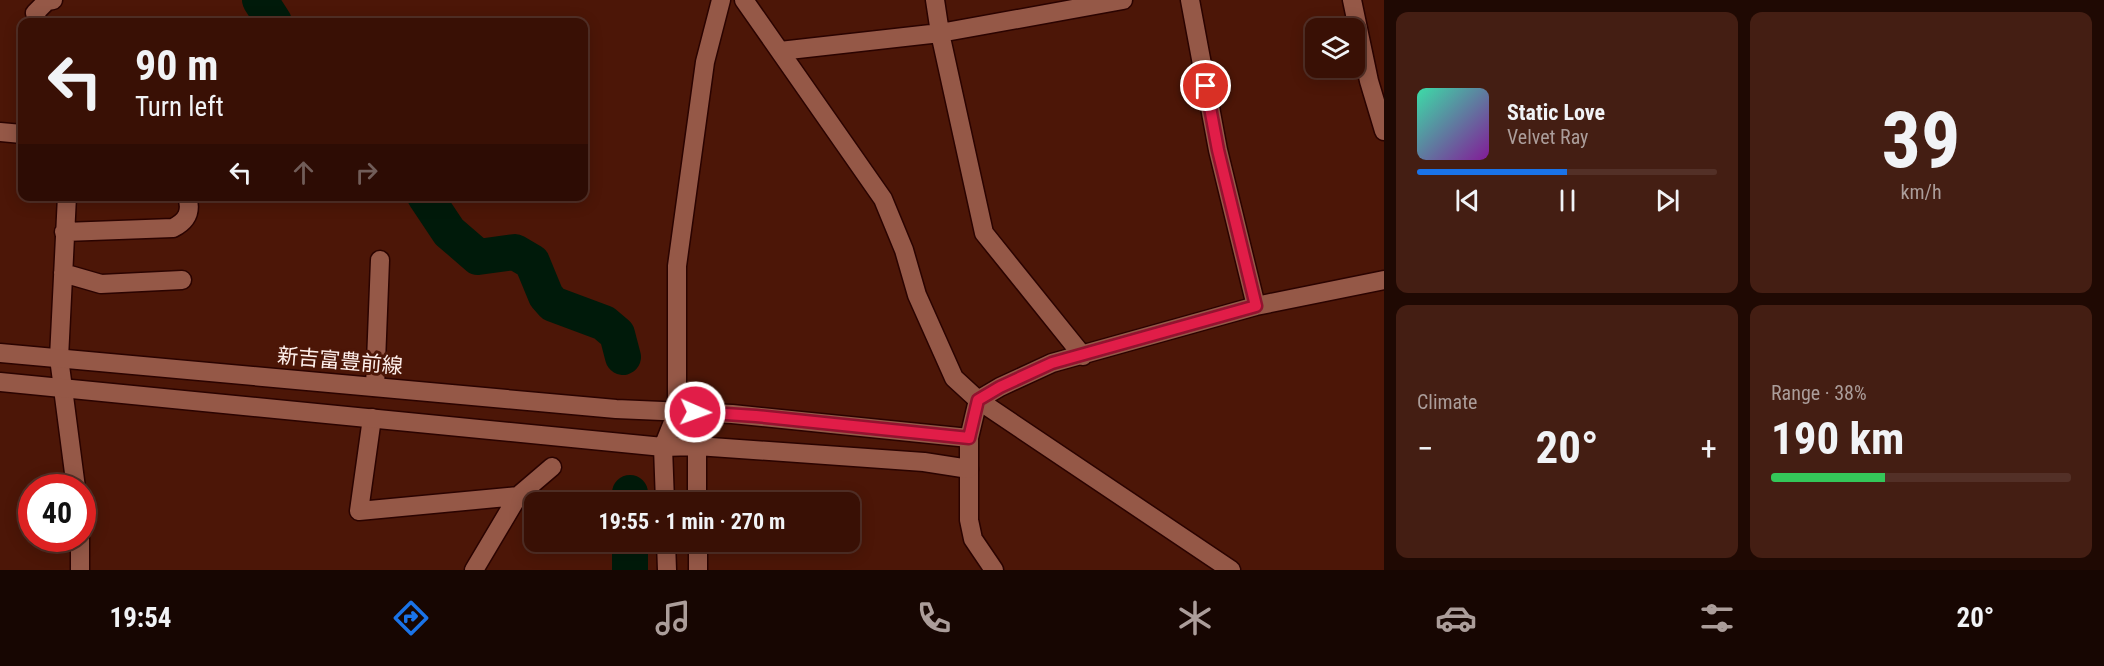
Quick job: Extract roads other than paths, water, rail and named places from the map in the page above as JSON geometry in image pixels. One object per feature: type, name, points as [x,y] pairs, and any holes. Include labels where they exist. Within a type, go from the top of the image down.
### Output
[{"type":"street","points":[[665,492],[663,447],[677,412],[677,266],[705,62],[722,0]]},
{"type":"street","points":[[744,0],[884,199],[904,250],[917,295],[954,378],[978,400],[1231,570]]},
{"type":"street","points":[[935,0],[940,33],[984,233],[1083,356]]},
{"type":"street","points":[[780,51],[940,33],[1123,0]]},
{"type":"street","points":[[1190,0],[1218,150],[1256,306]]},
{"type":"street","points":[[1352,0],[1369,81],[1384,132]]},
{"type":"street","points":[[0,132],[18,134]]},
{"type":"street","points":[[67,201],[59,358],[74,474]]},
{"type":"street","points":[[64,232],[173,228],[184,223],[189,216],[188,201]]},
{"type":"street","points":[[375,387],[380,260]]},
{"type":"street","points":[[63,273],[101,284],[182,280]]},
{"type":"street","points":[[993,570],[973,539],[969,520],[969,438],[978,400],[1052,363],[1256,306],[1384,280]]},
{"type":"street","name":"新吉富豊前線","points":[[0,353],[375,387],[677,412],[732,414],[969,438]]},
{"type":"street","points":[[0,382],[663,447],[697,446],[924,462],[969,469]]},
{"type":"street","points":[[677,412],[697,446],[698,492]]},
{"type":"street","points":[[372,418],[359,511],[518,496]]},
{"type":"street","points":[[474,570],[518,496],[552,466]]},
{"type":"street","points":[[80,552],[80,570]]},
{"type":"street","points":[[666,552],[667,570]]},
{"type":"street","points":[[698,552],[698,570]]},
{"type":"waterway","points":[[260,0],[271,18]]},
{"type":"waterway","points":[[428,201],[449,232],[478,257],[515,252],[532,262],[546,296],[553,304],[604,323],[617,334],[623,357]]},
{"type":"waterway","points":[[630,552],[630,570]]}]
